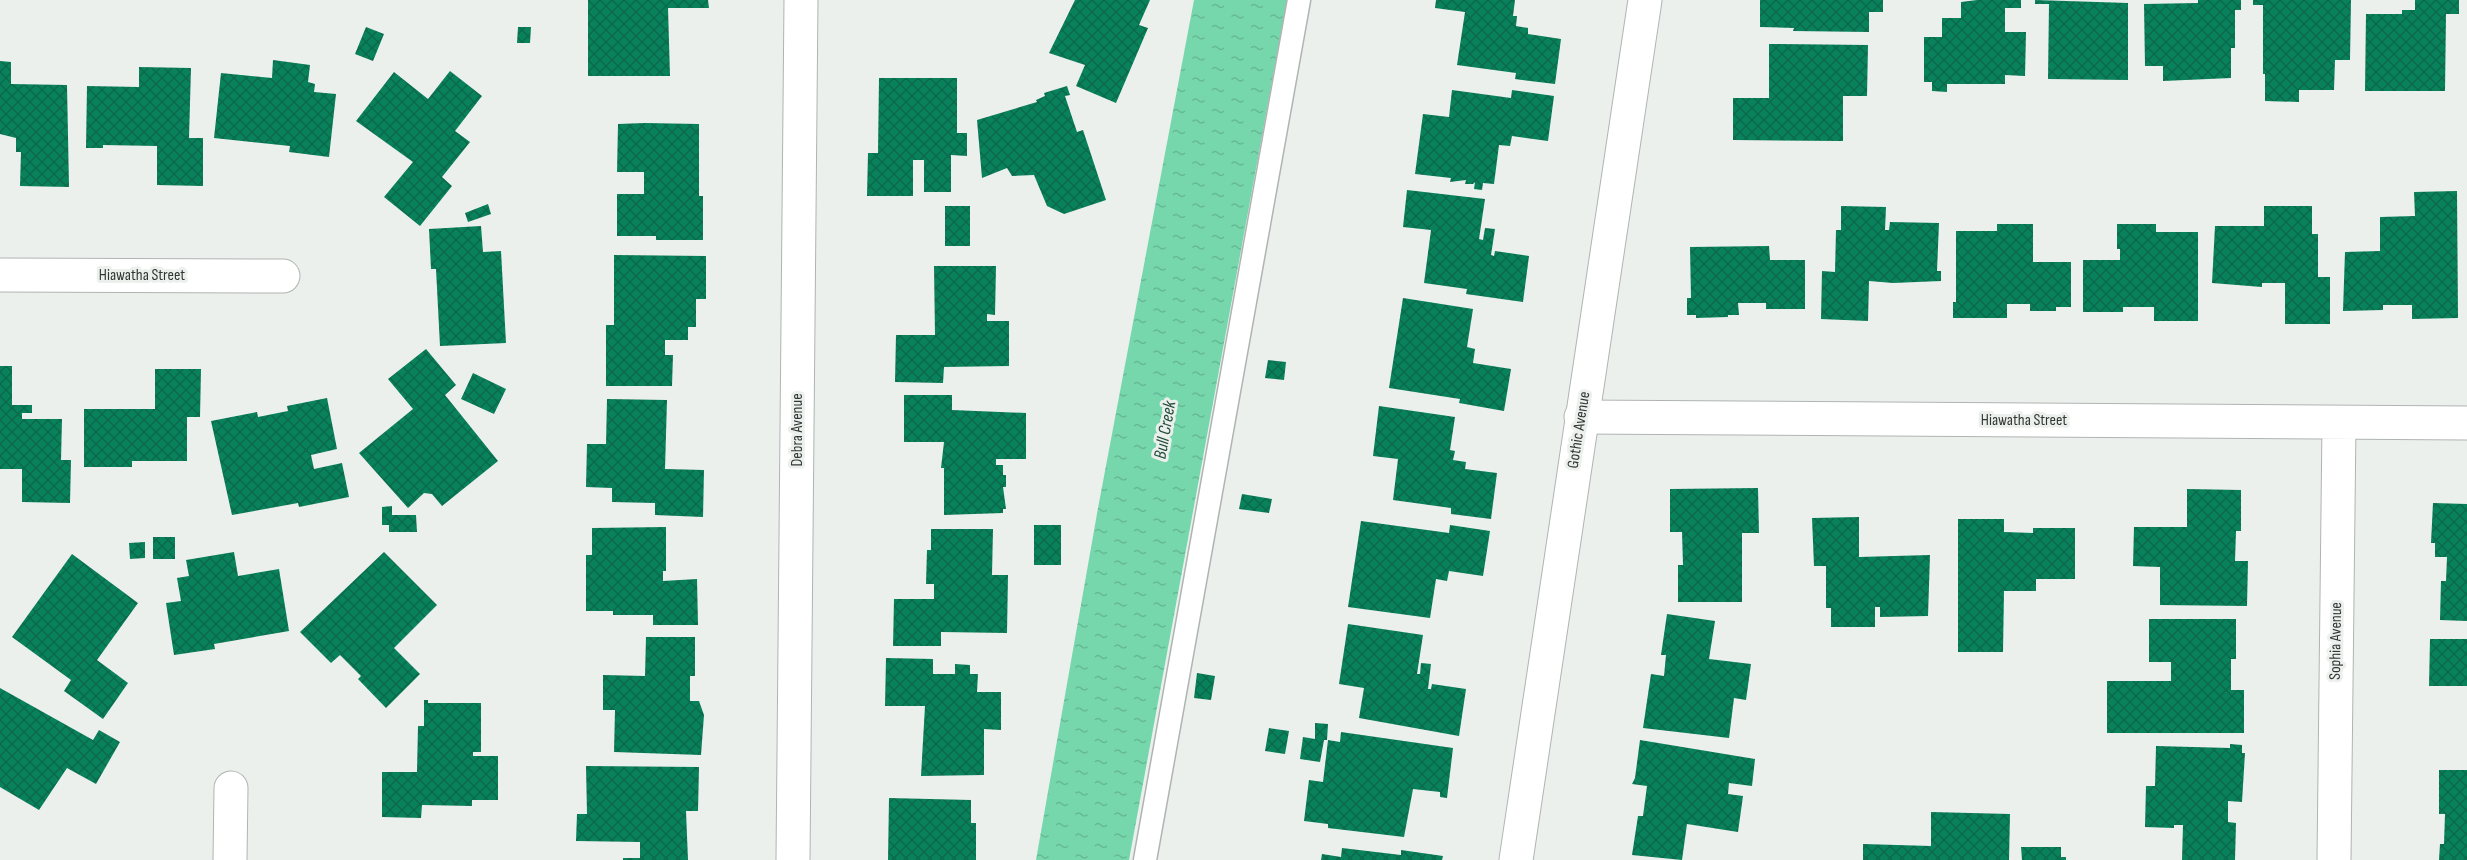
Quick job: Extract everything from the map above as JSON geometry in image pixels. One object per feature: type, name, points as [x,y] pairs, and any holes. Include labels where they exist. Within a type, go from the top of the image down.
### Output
[{"type":"street","name":"Debra Avenue","points":[[793,860],[801,0]]},
{"type":"street","name":"Gothic Avenue","points":[[1516,860],[1645,0]]},
{"type":"street","name":"Hiawatha Street","points":[[0,274],[283,276]]},
{"type":"street","name":"Hiawatha Street","points":[[1581,417],[2467,423]]},
{"type":"street","name":"Sophia Avenue","points":[[2334,860],[2339,423]]},
{"type":"street","points":[[230,860],[231,788]]},
{"type":"lane","points":[[1145,860],[1299,0]]},
{"type":"water","name":"Bull Creek","points":[[1194,0],[1287,0],[1129,860],[1036,860],[1098,508]]},
{"type":"building","points":[[588,0],[708,0],[709,8],[668,8],[670,76],[588,76]]},
{"type":"building","points":[[1075,0],[1150,0],[1139,25],[1148,28],[1116,103],[1076,86],[1085,65],[1049,53]]},
{"type":"building","points":[[1436,0],[1515,0],[1513,16],[1517,16],[1516,26],[1528,28],[1528,34],[1561,39],[1555,84],[1515,79],[1516,73],[1457,65],[1465,12],[1435,8]]},
{"type":"building","points":[[1760,0],[1883,0],[1883,12],[1869,12],[1869,32],[1793,31],[1794,28],[1760,27]]},
{"type":"building","points":[[2021,0],[2021,8],[2005,8],[2005,32],[2026,32],[2025,76],[2005,75],[2005,84],[1947,84],[1947,92],[1932,91],[1932,82],[1924,82],[1924,37],[1942,37],[1942,18],[1961,18],[1961,2]]},
{"type":"building","points":[[2035,0],[2128,3],[2128,80],[2048,79],[2049,4],[2035,4]]},
{"type":"building","points":[[2198,0],[2241,0],[2241,10],[2235,10],[2235,48],[2231,48],[2231,78],[2163,81],[2163,66],[2145,66],[2144,4],[2198,3]]},
{"type":"building","points":[[2253,0],[2351,0],[2350,60],[2335,60],[2334,90],[2299,90],[2299,102],[2265,101],[2263,5],[2253,5]]},
{"type":"building","points":[[2415,0],[2459,0],[2459,14],[2446,14],[2445,91],[2365,91],[2366,14],[2402,14],[2402,10],[2415,10]]},
{"type":"building","points":[[366,27],[384,34],[373,61],[355,54]]},
{"type":"building","points":[[518,27],[531,27],[530,43],[517,43]]},
{"type":"building","points":[[1769,44],[1868,45],[1867,96],[1843,96],[1843,141],[1733,140],[1733,98],[1769,98]]},
{"type":"building","points":[[273,60],[310,65],[308,82],[315,84],[314,92],[336,94],[329,157],[289,152],[290,146],[214,138],[221,73],[272,78]]},
{"type":"building","points":[[0,61],[11,62],[11,84],[67,85],[69,187],[20,186],[21,152],[16,152],[16,138],[0,134]]},
{"type":"building","points":[[139,67],[191,68],[189,138],[203,138],[203,186],[157,185],[157,146],[103,145],[103,148],[86,148],[87,86],[139,87]]},
{"type":"building","points":[[450,71],[482,96],[455,131],[470,142],[442,177],[452,186],[420,226],[384,197],[413,162],[356,121],[394,72],[428,99]]},
{"type":"building","points":[[879,78],[957,78],[957,133],[967,133],[967,156],[951,155],[951,192],[924,192],[924,160],[913,160],[913,196],[867,196],[868,153],[878,153]]},
{"type":"building","points":[[1067,86],[1070,95],[1065,96],[1077,132],[1083,130],[1106,200],[1064,214],[1047,206],[1034,175],[1012,176],[1007,168],[982,178],[977,120],[1037,102],[1036,100],[1045,96],[1044,93]]},
{"type":"building","points":[[1452,90],[1511,98],[1512,90],[1554,96],[1548,141],[1512,136],[1510,146],[1499,145],[1494,184],[1483,183],[1482,190],[1474,189],[1475,182],[1465,184],[1466,180],[1450,182],[1451,178],[1415,174],[1423,114],[1449,117]]},
{"type":"building","points":[[618,124],[699,124],[699,196],[703,196],[703,240],[656,240],[656,236],[617,236],[617,194],[644,194],[644,172],[617,172]]},
{"type":"building","points":[[1407,190],[1485,199],[1479,239],[1483,240],[1485,228],[1495,229],[1491,255],[1494,256],[1495,251],[1529,256],[1523,302],[1466,294],[1467,289],[1424,283],[1431,230],[1403,227]]},
{"type":"building","points":[[2457,191],[2458,318],[2412,319],[2412,305],[2383,305],[2383,310],[2343,311],[2345,252],[2380,251],[2380,217],[2415,216],[2414,192]]},
{"type":"building","points":[[488,204],[491,214],[468,222],[465,213]]},
{"type":"building","points":[[945,206],[970,206],[970,246],[945,246]]},
{"type":"building","points":[[1841,206],[1886,207],[1885,230],[1889,230],[1890,222],[1939,223],[1937,271],[1941,271],[1941,281],[1893,283],[1869,281],[1868,321],[1821,319],[1822,271],[1835,272],[1836,230],[1841,230]]},
{"type":"building","points":[[2264,206],[2312,206],[2312,234],[2318,234],[2318,277],[2330,277],[2330,324],[2285,324],[2285,283],[2262,283],[2262,287],[2212,283],[2215,226],[2264,226]]},
{"type":"building","points":[[1997,224],[2033,224],[2033,262],[2071,262],[2071,307],[2056,307],[2056,311],[2030,311],[2030,304],[2007,304],[2007,318],[1953,318],[1953,302],[1956,302],[1956,231],[1997,231]]},
{"type":"building","points":[[2117,224],[2156,224],[2156,232],[2198,232],[2198,321],[2154,321],[2154,307],[2123,307],[2123,312],[2083,312],[2083,260],[2120,260],[2120,249],[2117,249]]},
{"type":"building","points":[[481,226],[483,252],[501,251],[506,343],[440,346],[436,269],[431,269],[429,229]]},
{"type":"building","points":[[1769,246],[1770,260],[1805,260],[1805,309],[1766,309],[1766,303],[1738,303],[1739,315],[1696,318],[1696,315],[1687,315],[1687,298],[1691,298],[1690,247]]},
{"type":"building","points":[[614,255],[706,256],[706,299],[696,299],[696,327],[688,327],[688,340],[665,340],[665,355],[673,355],[672,386],[606,386],[606,325],[614,325]]},
{"type":"building","points":[[934,266],[996,266],[995,315],[987,314],[987,321],[1009,321],[1009,366],[944,367],[943,383],[895,382],[896,335],[935,335]]},
{"type":"building","points":[[1403,298],[1473,309],[1467,347],[1475,349],[1473,363],[1511,369],[1504,411],[1459,403],[1460,399],[1389,388]]},
{"type":"building","points":[[426,349],[456,385],[445,395],[498,461],[442,506],[432,494],[424,493],[408,508],[359,453],[413,409],[388,379]]},
{"type":"building","points":[[1268,360],[1286,362],[1284,380],[1265,378]]},
{"type":"building","points":[[0,366],[12,366],[12,405],[32,405],[32,413],[22,413],[22,419],[62,419],[61,460],[71,460],[70,503],[22,502],[22,469],[0,469]]},
{"type":"building","points":[[155,369],[201,369],[200,417],[187,417],[187,461],[132,461],[132,467],[84,467],[84,409],[155,409]]},
{"type":"building","points":[[473,373],[506,389],[494,414],[461,399]]},
{"type":"building","points":[[904,395],[952,395],[952,410],[1026,413],[1026,459],[996,459],[996,465],[1003,465],[1003,475],[1006,475],[1006,487],[1003,487],[1006,509],[1003,509],[1003,513],[944,515],[944,468],[941,468],[944,442],[904,442]]},
{"type":"building","points":[[327,398],[337,449],[311,455],[314,469],[342,463],[349,497],[299,507],[298,503],[232,515],[211,421],[257,412],[258,417],[288,411],[287,406]]},
{"type":"building","points":[[607,399],[667,400],[665,469],[704,470],[703,517],[655,515],[655,503],[612,502],[612,488],[586,487],[587,444],[606,444]]},
{"type":"building","points":[[1379,406],[1455,417],[1450,450],[1455,451],[1453,460],[1466,462],[1465,469],[1497,473],[1491,519],[1451,514],[1451,508],[1393,500],[1398,459],[1373,456]]},
{"type":"building","points":[[1758,488],[1759,533],[1742,533],[1742,602],[1678,602],[1678,565],[1683,565],[1682,532],[1670,532],[1670,489]]},
{"type":"building","points":[[2187,489],[2241,490],[2241,531],[2236,531],[2235,561],[2248,561],[2247,606],[2160,605],[2160,567],[2133,566],[2134,527],[2187,527]]},
{"type":"building","points":[[1242,494],[1272,499],[1269,513],[1239,509]]},
{"type":"building","points":[[2433,503],[2467,504],[2467,621],[2440,620],[2441,581],[2446,581],[2447,557],[2435,557],[2435,543],[2431,543]]},
{"type":"building","points":[[392,506],[392,515],[416,515],[417,532],[389,532],[389,525],[382,525],[382,507]]},
{"type":"building","points":[[1859,517],[1859,557],[1930,555],[1928,616],[1880,617],[1880,607],[1875,607],[1875,627],[1831,627],[1831,608],[1826,608],[1826,566],[1814,566],[1812,518]]},
{"type":"building","points":[[1958,519],[2004,519],[2004,532],[2033,533],[2033,528],[2075,528],[2075,579],[2036,579],[2036,591],[2004,591],[2003,652],[1958,652]]},
{"type":"building","points":[[1361,521],[1449,533],[1450,525],[1490,531],[1483,576],[1449,571],[1447,581],[1436,579],[1430,618],[1348,607]]},
{"type":"building","points":[[1034,525],[1061,525],[1061,565],[1034,565]]},
{"type":"building","points":[[666,527],[666,571],[663,571],[663,581],[697,579],[698,625],[653,625],[653,615],[613,615],[613,611],[586,611],[586,555],[592,555],[592,528]]},
{"type":"building","points":[[931,529],[993,529],[992,575],[1008,575],[1007,633],[941,632],[941,646],[893,646],[894,599],[934,599],[934,584],[926,584],[927,550],[931,550]]},
{"type":"building","points":[[153,537],[175,537],[175,559],[153,559]]},
{"type":"building","points":[[145,542],[145,558],[130,559],[129,543]]},
{"type":"building","points":[[234,552],[238,576],[279,569],[289,631],[214,644],[215,649],[174,655],[166,603],[181,601],[177,578],[189,576],[186,560]]},
{"type":"building","points":[[384,552],[437,605],[394,648],[420,674],[386,708],[358,679],[361,676],[340,655],[331,663],[300,632]]},
{"type":"building","points":[[72,554],[138,603],[97,660],[128,683],[103,719],[64,691],[71,680],[12,637]]},
{"type":"building","points":[[1667,614],[1715,621],[1709,659],[1751,664],[1746,700],[1734,698],[1729,738],[1643,728],[1651,674],[1664,676],[1666,655],[1661,655]]},
{"type":"building","points":[[2149,619],[2236,619],[2236,659],[2231,659],[2231,690],[2244,690],[2244,733],[2107,733],[2107,681],[2171,681],[2171,662],[2149,662]]},
{"type":"building","points":[[1348,624],[1423,635],[1417,674],[1420,674],[1421,663],[1431,664],[1428,689],[1431,689],[1432,684],[1466,689],[1459,736],[1359,718],[1364,688],[1339,684]]},
{"type":"building","points":[[646,637],[695,637],[695,676],[690,676],[690,701],[699,701],[704,715],[701,755],[614,752],[615,710],[603,710],[603,675],[645,676]]},
{"type":"building","points":[[2430,639],[2467,639],[2467,686],[2429,686]]},
{"type":"building","points":[[886,658],[933,659],[933,674],[955,674],[955,664],[970,665],[970,674],[978,674],[977,692],[1001,692],[1001,730],[984,729],[984,775],[921,776],[925,706],[885,706]]},
{"type":"building","points":[[1197,673],[1215,676],[1211,700],[1194,698]]},
{"type":"building","points":[[0,688],[93,740],[99,730],[120,742],[96,784],[67,768],[39,810],[0,787]]},
{"type":"building","points":[[424,700],[428,700],[428,703],[481,703],[481,752],[473,752],[473,756],[498,756],[498,800],[472,800],[472,806],[422,805],[421,818],[382,817],[382,772],[417,772],[418,726],[424,726]]},
{"type":"building","points":[[1315,723],[1328,724],[1327,740],[1324,740],[1320,762],[1300,759],[1303,737],[1315,739]]},
{"type":"building","points":[[1269,728],[1289,731],[1285,754],[1265,751]]},
{"type":"building","points":[[1341,732],[1453,748],[1447,798],[1440,797],[1440,792],[1413,789],[1404,837],[1328,828],[1328,824],[1304,821],[1309,780],[1323,782],[1328,740],[1340,742]]},
{"type":"building","points":[[1640,740],[1755,759],[1752,786],[1729,783],[1728,794],[1743,796],[1738,832],[1687,824],[1682,860],[1632,855],[1638,816],[1643,816],[1647,786],[1632,784],[1635,778]]},
{"type":"building","points":[[2230,744],[2242,745],[2242,753],[2245,753],[2242,802],[2228,801],[2228,822],[2236,823],[2235,860],[2182,860],[2183,825],[2174,825],[2174,828],[2145,827],[2146,786],[2155,786],[2156,746],[2230,748]]},
{"type":"building","points":[[586,766],[699,767],[698,811],[686,811],[688,860],[623,860],[623,858],[640,858],[640,842],[576,841],[577,814],[587,814]]},
{"type":"building","points":[[2439,770],[2467,770],[2467,860],[2439,860],[2440,844],[2444,844],[2445,814],[2439,814]]},
{"type":"building","points":[[889,798],[971,800],[971,823],[976,823],[976,860],[888,860]]},
{"type":"building","points":[[1931,812],[2010,814],[2009,860],[1863,860],[1863,844],[1931,846]]},
{"type":"building","points":[[2021,847],[2061,847],[2061,857],[2066,857],[2066,860],[2022,860]]},
{"type":"building","points":[[1342,848],[1401,855],[1401,850],[1443,856],[1442,860],[1321,860],[1322,854],[1341,857]]}]
